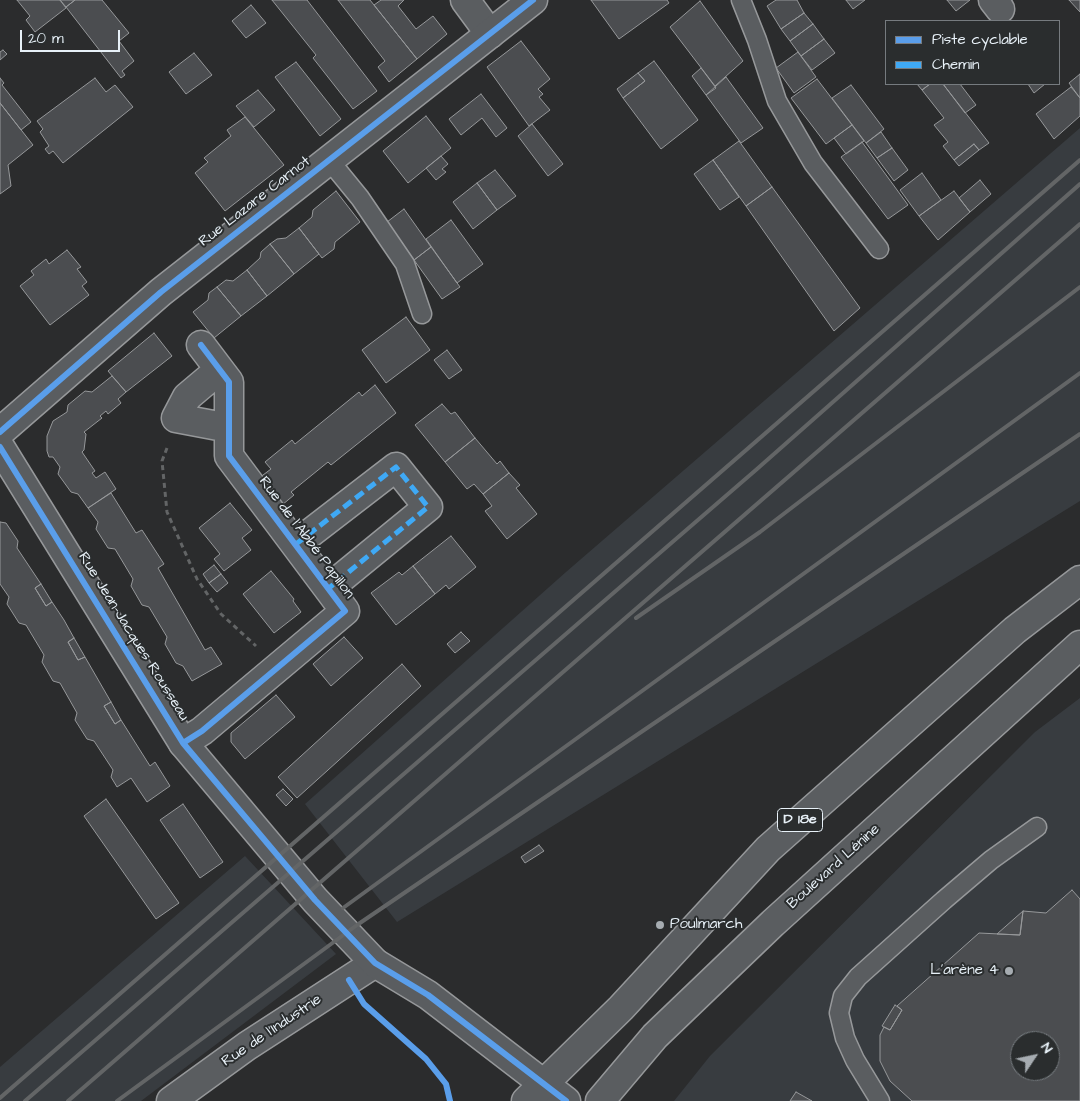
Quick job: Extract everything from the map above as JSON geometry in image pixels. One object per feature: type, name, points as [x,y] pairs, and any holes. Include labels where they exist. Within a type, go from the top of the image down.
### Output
[{"type":"street","points":[[465,0],[490,34]]},
{"type":"street","name":"Rue Lazare Carnot","points":[[0,432],[161,292],[532,0]]},
{"type":"street","name":"Rue de l'Abbé Papillon","points":[[183,743],[202,731],[346,611],[229,456],[228,382],[201,345]]},
{"type":"street","points":[[219,370],[187,397],[176,418],[229,428]]},
{"type":"street","name":"Rue Jean-Jacques Rousseau","points":[[0,447],[183,743],[315,900],[376,963],[428,995],[534,1092],[566,1101]]},
{"type":"street","name":"Rue de l'Abbé Papillon","points":[[296,544],[396,467],[428,507],[329,588]]},
{"type":"street","name":"D 18e","points":[[534,1092],[621,1008],[768,849],[1015,630],[1080,580]]},
{"type":"street","name":"Boulevard Lénine","points":[[600,1101],[655,1036],[773,923],[1080,645]]},
{"type":"street","name":"Rue de l'Industrie","points":[[171,1101],[247,1046],[376,963]]},
{"type":"lane","points":[[741,0],[757,40],[777,101],[813,163],[879,249]]},
{"type":"lane","points":[[329,160],[360,198],[405,264],[422,314]]},
{"type":"lane","points":[[880,1101],[855,1060],[845,1038],[839,1013],[844,996],[858,977],[944,900],[991,860],[1037,827]]},
{"type":"path","points":[[176,418],[162,461],[167,512],[197,579],[221,614],[279,667]]},
{"type":"shaded area","points":[[1080,128],[1080,501],[397,922],[305,804],[566,572]]},
{"type":"shaded area","points":[[1080,698],[1080,1101],[674,1101],[710,1056],[1035,732]]},
{"type":"shaded area","points":[[245,856],[336,954],[141,1101],[0,1101],[0,1067]]},
{"type":"building","points":[[17,0],[60,0],[66,8],[35,32],[26,20],[30,16]]},
{"type":"building","points":[[60,0],[75,0],[66,7]]},
{"type":"building","points":[[75,0],[102,0],[129,33],[119,41],[134,61],[122,71],[125,75],[121,78],[66,7]]},
{"type":"building","points":[[272,0],[307,0],[377,91],[353,109],[313,58],[316,55]]},
{"type":"building","points":[[338,0],[370,0],[417,59],[389,82],[378,67],[385,61]]},
{"type":"building","points":[[381,0],[404,0],[398,6],[416,29],[433,16],[447,34],[417,59],[374,5]]},
{"type":"building","points":[[591,0],[667,0],[669,3],[619,39]]},
{"type":"building","points":[[776,0],[797,0],[804,13],[781,29],[767,6]]},
{"type":"building","points":[[846,0],[865,0],[853,9]]},
{"type":"building","points":[[947,0],[970,0],[956,11]]},
{"type":"building","points":[[1069,0],[1080,0],[1080,12]]},
{"type":"building","points":[[700,1],[743,61],[715,86],[670,27]]},
{"type":"building","points":[[251,5],[266,23],[246,38],[232,21]]},
{"type":"building","points":[[804,13],[813,24],[790,41],[781,29]]},
{"type":"building","points":[[813,24],[824,39],[801,56],[790,41]]},
{"type":"building","points":[[824,39],[835,53],[812,70],[801,56]]},
{"type":"building","points":[[521,41],[550,79],[538,89],[543,94],[539,97],[550,110],[529,126],[487,67]]},
{"type":"building","points":[[3,50],[7,54],[0,60],[0,52]]},
{"type":"building","points":[[798,52],[816,77],[794,93],[776,68]]},
{"type":"building","points":[[194,53],[212,75],[186,94],[169,72]]},
{"type":"building","points":[[654,61],[698,120],[661,149],[623,98],[645,81],[638,73]]},
{"type":"building","points":[[296,62],[341,119],[320,136],[275,77]]},
{"type":"building","points":[[701,68],[716,88],[706,95],[692,76]]},
{"type":"building","points":[[638,73],[645,81],[623,98],[617,89]]},
{"type":"building","points":[[1080,74],[1080,98],[1069,83]]},
{"type":"building","points":[[726,77],[763,128],[741,143],[706,95]]},
{"type":"building","points":[[0,78],[4,83],[2,85],[31,122],[21,130],[0,103]]},
{"type":"building","points":[[95,78],[106,92],[115,85],[133,107],[63,163],[53,151],[49,154],[45,149],[49,146],[40,132],[43,129],[37,121]]},
{"type":"building","points":[[817,79],[852,125],[826,144],[791,98]]},
{"type":"building","points":[[851,85],[884,129],[866,143],[832,98]]},
{"type":"building","points":[[918,85],[929,85],[922,90]]},
{"type":"building","points":[[929,85],[944,85],[989,143],[979,150],[974,144],[954,160],[943,146],[948,142],[934,125],[944,118],[922,90]]},
{"type":"building","points":[[944,85],[961,85],[976,105],[965,113]]},
{"type":"building","points":[[1029,85],[1044,85],[1034,93]]},
{"type":"building","points":[[1071,87],[1080,98],[1080,116],[1054,139],[1036,114]]},
{"type":"building","points":[[258,90],[275,110],[254,127],[236,106]]},
{"type":"building","points":[[481,94],[507,128],[496,137],[482,118],[461,135],[449,119]]},
{"type":"building","points":[[0,103],[33,145],[8,165],[11,186],[0,194]]},
{"type":"building","points":[[426,116],[451,148],[408,183],[383,151]]},
{"type":"building","points":[[245,117],[284,165],[225,211],[195,173],[208,162],[204,158],[231,136],[227,130]]},
{"type":"building","points":[[532,124],[563,164],[548,176],[518,136]]},
{"type":"building","points":[[852,125],[864,141],[846,154],[834,138]]},
{"type":"building","points":[[881,132],[892,148],[877,158],[866,143]]},
{"type":"building","points":[[739,141],[772,187],[746,206],[713,160]]},
{"type":"building","points":[[862,142],[908,205],[888,219],[841,157]]},
{"type":"building","points":[[974,144],[979,150],[959,166],[954,160]]},
{"type":"building","points":[[892,148],[908,170],[894,181],[877,158]]},
{"type":"building","points":[[441,156],[448,164],[442,169],[446,172],[436,180],[426,168]]},
{"type":"building","points":[[713,160],[739,197],[720,210],[694,174]]},
{"type":"building","points":[[495,170],[516,196],[497,210],[477,183]]},
{"type":"building","points":[[922,173],[941,200],[919,216],[900,190]]},
{"type":"building","points":[[980,180],[991,194],[970,212],[959,198]]},
{"type":"building","points":[[477,183],[497,210],[473,229],[453,202]]},
{"type":"building","points":[[772,187],[860,308],[834,331],[746,206]]},
{"type":"building","points":[[336,191],[360,222],[335,242],[334,249],[322,258],[299,228],[312,217],[313,210]]},
{"type":"building","points":[[954,191],[970,212],[938,240],[919,216]]},
{"type":"building","points":[[404,209],[431,247],[414,260],[387,222]]},
{"type":"building","points":[[451,220],[483,264],[457,283],[426,239]]},
{"type":"building","points":[[299,228],[319,254],[294,274],[270,244],[277,239],[286,238]]},
{"type":"building","points":[[270,244],[294,274],[267,296],[247,270],[260,258],[261,252]]},
{"type":"building","points":[[431,247],[460,287],[442,299],[414,260]]},
{"type":"building","points":[[67,250],[81,267],[77,269],[87,282],[82,286],[89,295],[50,325],[20,286],[34,275],[31,271],[46,259],[49,264]]},
{"type":"building","points":[[247,270],[267,296],[241,316],[217,287],[226,280],[233,281]]},
{"type":"building","points":[[217,287],[241,316],[214,338],[193,312],[208,300],[209,293]]},
{"type":"building","points":[[406,317],[430,350],[386,383],[362,350]]},
{"type":"building","points":[[154,333],[172,356],[126,392],[108,371]]},
{"type":"building","points":[[447,350],[462,370],[449,379],[434,360]]},
{"type":"building","points":[[112,376],[126,392],[118,399],[121,403],[108,414],[106,411],[100,416],[102,418],[84,432],[86,434],[84,450],[82,452],[95,471],[92,473],[96,478],[105,472],[116,489],[88,508],[78,494],[71,492],[58,474],[60,467],[53,457],[49,457],[47,451],[47,436],[53,421],[67,412],[68,405],[85,391],[92,392]]},
{"type":"building","points":[[375,385],[396,413],[331,465],[328,462],[291,492],[294,495],[282,505],[259,478],[271,469],[265,462],[292,440],[295,444],[359,392],[362,396]]},
{"type":"building","points":[[442,404],[451,414],[455,412],[475,438],[445,462],[415,425]]},
{"type":"building","points":[[475,438],[497,464],[500,461],[509,473],[483,494],[474,484],[467,489],[445,462]]},
{"type":"building","points":[[509,473],[520,485],[516,488],[537,514],[507,539],[485,511],[492,506],[483,494]]},
{"type":"building","points":[[111,493],[136,533],[142,530],[164,564],[158,568],[205,650],[211,647],[222,664],[192,681],[183,666],[176,663],[165,644],[167,637],[149,607],[142,605],[131,586],[133,579],[115,549],[108,548],[96,529],[98,522],[88,508]]},
{"type":"building","points":[[230,503],[252,530],[242,538],[251,550],[224,571],[214,559],[220,554],[199,528]]},
{"type":"building","points":[[0,522],[6,523],[18,541],[17,548],[41,584],[35,588],[46,606],[52,602],[64,620],[74,638],[68,642],[78,660],[85,657],[111,702],[104,706],[115,724],[121,720],[150,766],[155,762],[170,786],[147,802],[131,778],[117,787],[111,777],[113,770],[94,741],[87,739],[75,720],[77,713],[60,683],[53,681],[42,662],[44,655],[26,625],[19,623],[7,604],[9,597],[0,584]]},
{"type":"building","points":[[451,536],[476,567],[449,589],[446,585],[435,594],[413,566]]},
{"type":"building","points":[[214,565],[221,574],[209,583],[203,574]]},
{"type":"building","points":[[413,566],[435,594],[396,625],[371,593],[399,572],[402,575]]},
{"type":"building","points":[[271,571],[294,599],[293,601],[301,612],[274,633],[243,594]]},
{"type":"building","points":[[221,574],[228,583],[217,592],[209,583]]},
{"type":"building","points":[[41,584],[52,602],[46,606],[35,588]]},
{"type":"building","points":[[461,632],[470,641],[455,653],[447,644]]},
{"type":"building","points":[[344,637],[363,658],[331,686],[313,664]]},
{"type":"building","points":[[74,638],[85,657],[78,660],[68,642]]},
{"type":"building","points":[[402,664],[421,686],[297,798],[278,777]]},
{"type":"building","points":[[276,695],[295,717],[245,759],[231,742],[231,733]]},
{"type":"building","points":[[111,702],[121,720],[115,724],[104,706]]},
{"type":"building","points":[[283,789],[293,799],[286,806],[276,795]]},
{"type":"building","points":[[106,799],[179,903],[156,919],[84,816]]},
{"type":"building","points":[[183,804],[223,862],[200,878],[160,820]]},
{"type":"building","points":[[539,845],[544,851],[525,863],[521,857]]},
{"type":"building","name":"L'arène 4","points":[[1072,890],[1080,899],[1080,1101],[912,1101],[890,1081],[880,1061],[880,1035],[884,1027],[890,1030],[902,1010],[897,1006],[979,933],[1020,935],[1023,911],[1046,913]]},
{"type":"building","points":[[1023,911],[1020,935],[997,934]]},
{"type":"building","points":[[895,1005],[902,1010],[890,1030],[882,1026]]},
{"type":"building","points":[[796,1092],[812,1101],[790,1101]]},
{"type":"railway","points":[[0,1098],[1080,160]]},
{"type":"railway","points":[[25,1101],[757,469],[1080,184]]},
{"type":"railway","points":[[68,1101],[1080,224]]},
{"type":"railway","points":[[636,618],[760,532],[1080,287]]},
{"type":"railway","points":[[343,908],[1080,373]]},
{"type":"railway","points":[[117,1101],[357,925],[1080,434]]},
{"type":"marked path","points":[[296,544],[396,467],[428,507],[329,588]]},
{"type":"cycle path","points":[[0,432],[161,292],[533,0]]},
{"type":"cycle path","points":[[183,743],[202,731],[345,611],[229,456],[229,382],[201,345]]},
{"type":"cycle path","points":[[0,447],[183,743],[315,900],[375,963],[428,995],[566,1101]]},
{"type":"cycle path","points":[[349,980],[364,1004],[426,1059],[446,1084],[450,1101]]},
{"type":"place","name":"Poulmarch","points":[[660,925]]},
{"type":"place","name":"L'arène 4","points":[[1009,971]]}]
